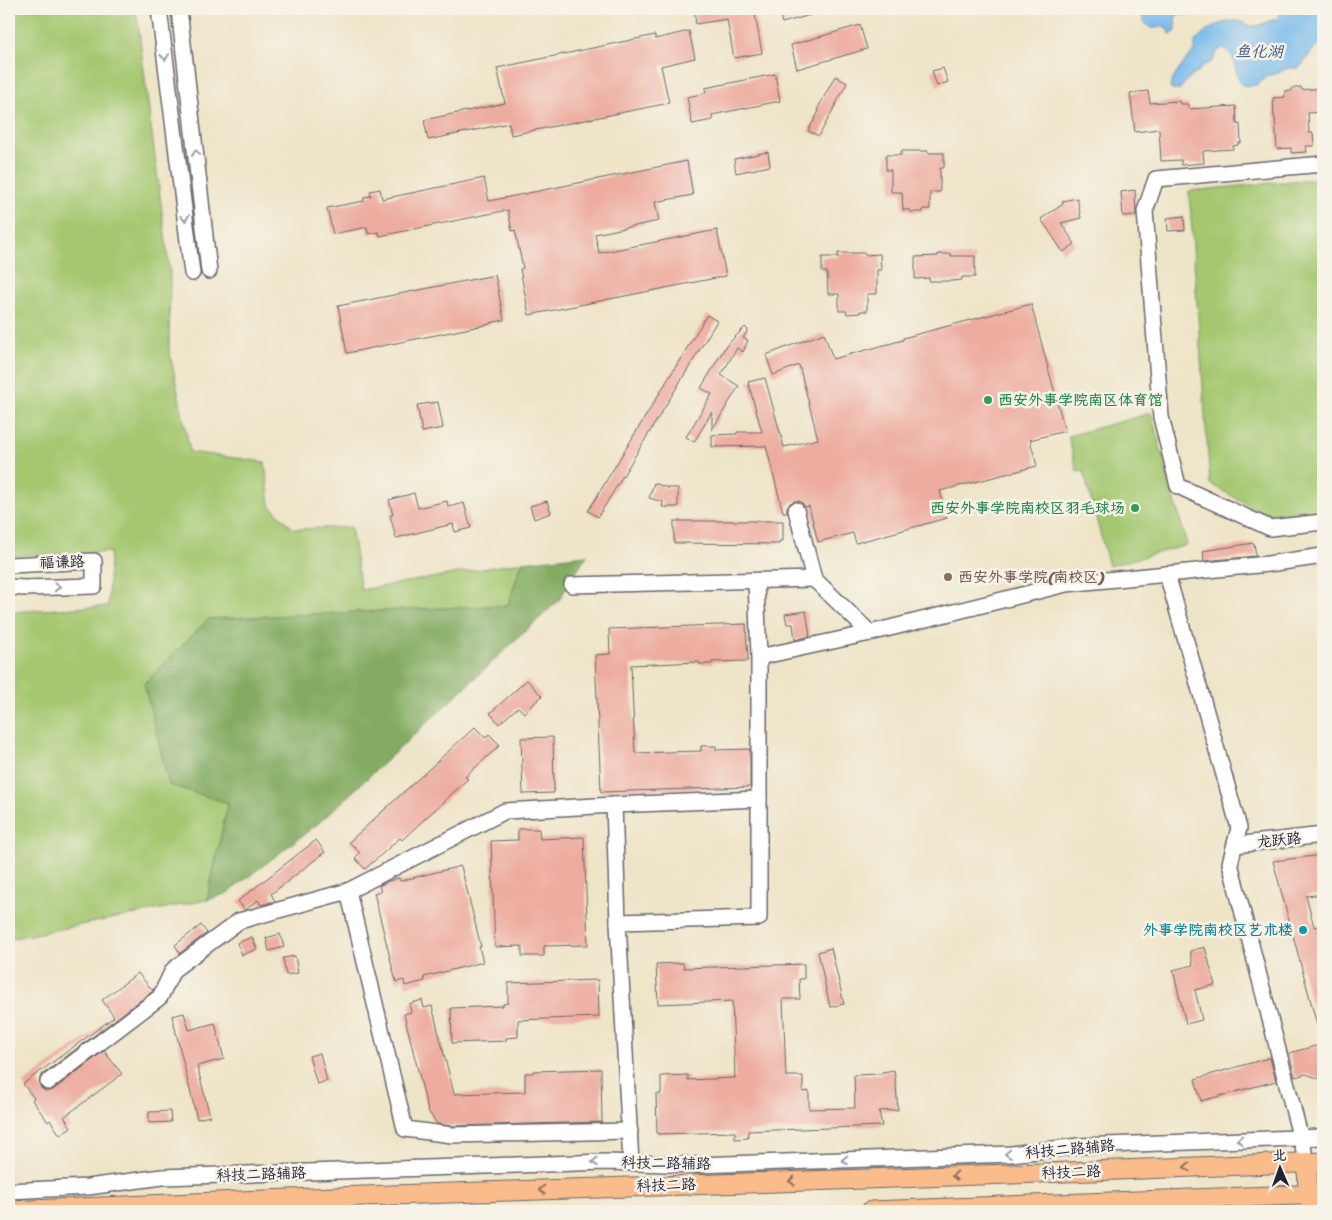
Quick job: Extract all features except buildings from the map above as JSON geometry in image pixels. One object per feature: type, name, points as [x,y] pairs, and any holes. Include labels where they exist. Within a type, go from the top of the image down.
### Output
[{"type":"main road","points":[[1315,1162],[1323,1181]]},
{"type":"main road","points":[[871,1211],[1315,1200],[1315,1162]]},
{"type":"main road","name":"科技二路","points":[[9,1211],[334,1197],[1030,1174],[1315,1162]]},
{"type":"street","points":[[159,9],[192,273]]},
{"type":"street","points":[[180,9],[209,271]]},
{"type":"street","points":[[1323,164],[1156,178],[1145,211],[1161,417],[1178,486],[1270,528],[1323,522]]},
{"type":"street","points":[[796,510],[814,579],[870,633]]},
{"type":"street","points":[[759,657],[870,633],[1066,584],[1268,564],[1323,556]]},
{"type":"street","name":"福谦路","points":[[9,565],[94,561],[94,586],[9,587]]},
{"type":"street","points":[[1167,574],[1239,828],[1230,863],[1300,1138],[1315,1162]]},
{"type":"street","points":[[572,585],[814,579]]},
{"type":"street","points":[[618,922],[759,918],[759,657],[756,581]]},
{"type":"street","points":[[48,1082],[160,997],[173,970],[240,921],[348,891],[505,811],[759,799]]},
{"type":"street","points":[[614,805],[618,922],[632,1163]]},
{"type":"street","name":"龙跃路","points":[[1235,845],[1323,835]]},
{"type":"street","points":[[348,891],[405,1129],[452,1135],[630,1131]]},
{"type":"street","name":"科技二路辅路","points":[[9,1190],[88,1188],[162,1177],[596,1162],[696,1165],[992,1155],[1079,1146],[1323,1137]]},
{"type":"green space","points":[[9,9],[136,9],[170,274],[169,348],[190,452],[265,462],[270,505],[293,529],[351,527],[361,590],[522,562],[508,605],[208,619],[228,803],[207,900],[9,939],[9,612],[108,606],[110,552],[9,556]]},
{"type":"green space","points":[[1323,178],[1323,510],[1269,516],[1210,484],[1189,191]]},
{"type":"green space","name":"西安外事学院南校区羽毛球场","points":[[1151,413],[1187,545],[1109,566],[1083,470],[1077,471],[1068,436]]},
{"type":"green space","points":[[587,555],[559,600],[320,822],[226,894],[207,900],[228,803],[169,785],[144,684],[208,619],[508,605],[522,562]]},
{"type":"water","points":[[1141,9],[1195,9],[1184,16],[1181,13],[1177,15],[1175,19],[1175,32],[1170,34],[1166,27],[1153,28],[1148,26],[1143,18]]},
{"type":"water","name":"鱼化湖","points":[[1278,9],[1323,9],[1323,44],[1312,51],[1299,68],[1288,68],[1268,75],[1259,83],[1251,86],[1242,85],[1237,75],[1234,60],[1228,51],[1222,48],[1217,52],[1212,62],[1202,66],[1180,89],[1173,90],[1170,88],[1177,73],[1195,49],[1195,41],[1207,31],[1221,24],[1234,21],[1252,26],[1261,25],[1278,19]]},
{"type":"place","name":"西安外事学院南区体育馆","points":[[988,400]]},
{"type":"place","name":"西安外事学院南校区羽毛球场","points":[[1135,508]]},
{"type":"place","name":"西安外事学院(南校区)","points":[[948,577]]},
{"type":"place","name":"外事学院南校区艺术楼","points":[[1303,930]]}]
